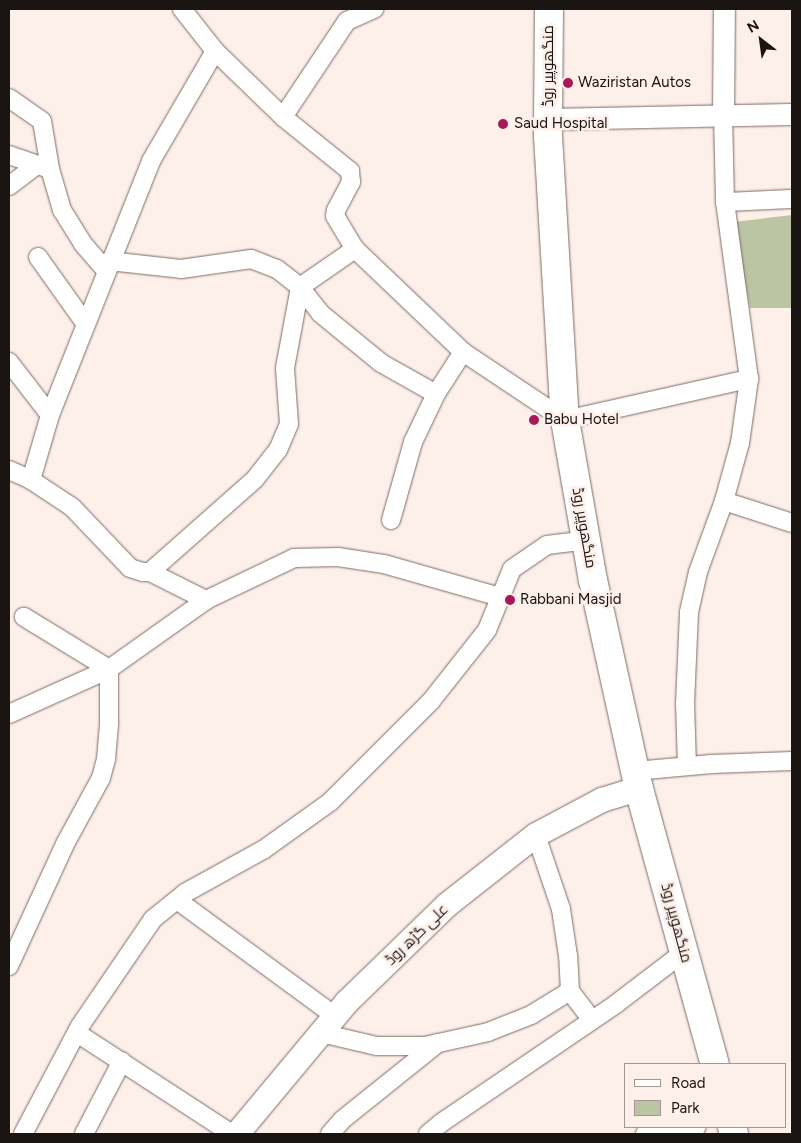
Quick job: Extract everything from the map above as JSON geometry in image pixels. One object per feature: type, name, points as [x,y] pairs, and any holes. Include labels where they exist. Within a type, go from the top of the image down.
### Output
[{"type":"main road","name":"منگھوپیر روڈ","points":[[549,9],[548,119],[565,420],[586,540],[637,780],[715,1063]]},
{"type":"main road","name":"علی گڑھ روڈ","points":[[237,1134],[347,1002],[447,905],[536,835],[637,780]]},
{"type":"street","points":[[182,9],[215,51],[283,117],[350,171],[351,182],[336,210],[335,216],[355,248],[463,352],[565,420],[749,379]]},
{"type":"street","points":[[283,117],[347,21],[374,9]]},
{"type":"street","points":[[687,766],[685,704],[689,612],[698,572],[724,501],[740,443],[749,379],[726,202],[723,114],[724,9]]},
{"type":"street","points":[[31,480],[50,415],[151,161],[215,51]]},
{"type":"street","points":[[9,98],[42,121],[44,167],[62,210],[83,244],[108,266],[181,269],[251,259],[277,268],[300,287],[320,313],[381,363],[436,394]]},
{"type":"street","points":[[548,119],[792,114]]},
{"type":"street","points":[[9,155],[44,167]]},
{"type":"street","points":[[9,186],[44,167]]},
{"type":"street","points":[[726,202],[792,199]]},
{"type":"street","points":[[150,572],[255,479],[278,450],[289,424],[285,368],[300,287],[355,248]]},
{"type":"street","points":[[38,257],[85,323]]},
{"type":"street","points":[[391,520],[413,442],[436,394],[463,352]]},
{"type":"street","points":[[9,362],[50,415]]},
{"type":"street","points":[[9,470],[31,480],[72,507],[130,568],[150,572],[206,600]]},
{"type":"street","points":[[724,501],[792,524]]},
{"type":"street","points":[[23,1134],[77,1033],[152,919],[176,900],[263,850],[330,802],[431,701],[486,630],[512,569],[547,545],[586,540]]},
{"type":"street","points":[[9,714],[109,669],[206,600],[294,558],[314,556],[338,557],[384,564],[500,597]]},
{"type":"street","points":[[24,617],[109,669]]},
{"type":"street","points":[[10,958],[101,778],[106,759],[109,722],[109,669]]},
{"type":"street","points":[[637,780],[687,766],[792,761]]},
{"type":"street","points":[[536,835],[561,909],[568,956],[570,991],[592,1020]]},
{"type":"street","points":[[176,900],[328,1025],[376,1046],[425,1046],[488,1032],[531,1014],[570,991]]},
{"type":"street","points":[[428,1134],[441,1123],[592,1020],[684,952]]},
{"type":"street","points":[[77,1033],[232,1134]]},
{"type":"street","points":[[330,1134],[342,1120],[438,1043]]},
{"type":"street","points":[[84,1134],[122,1061]]},
{"type":"street","points":[[646,1134],[690,1128]]},
{"type":"green space","points":[[792,215],[792,308],[750,308],[734,222]]},
{"type":"place","name":"Waziristan Autos","points":[[568,83]]},
{"type":"place","name":"Saud Hospital","points":[[503,124]]},
{"type":"place","name":"Babu Hotel","points":[[534,420]]},
{"type":"place","name":"Rabbani Masjid","points":[[510,600]]}]
